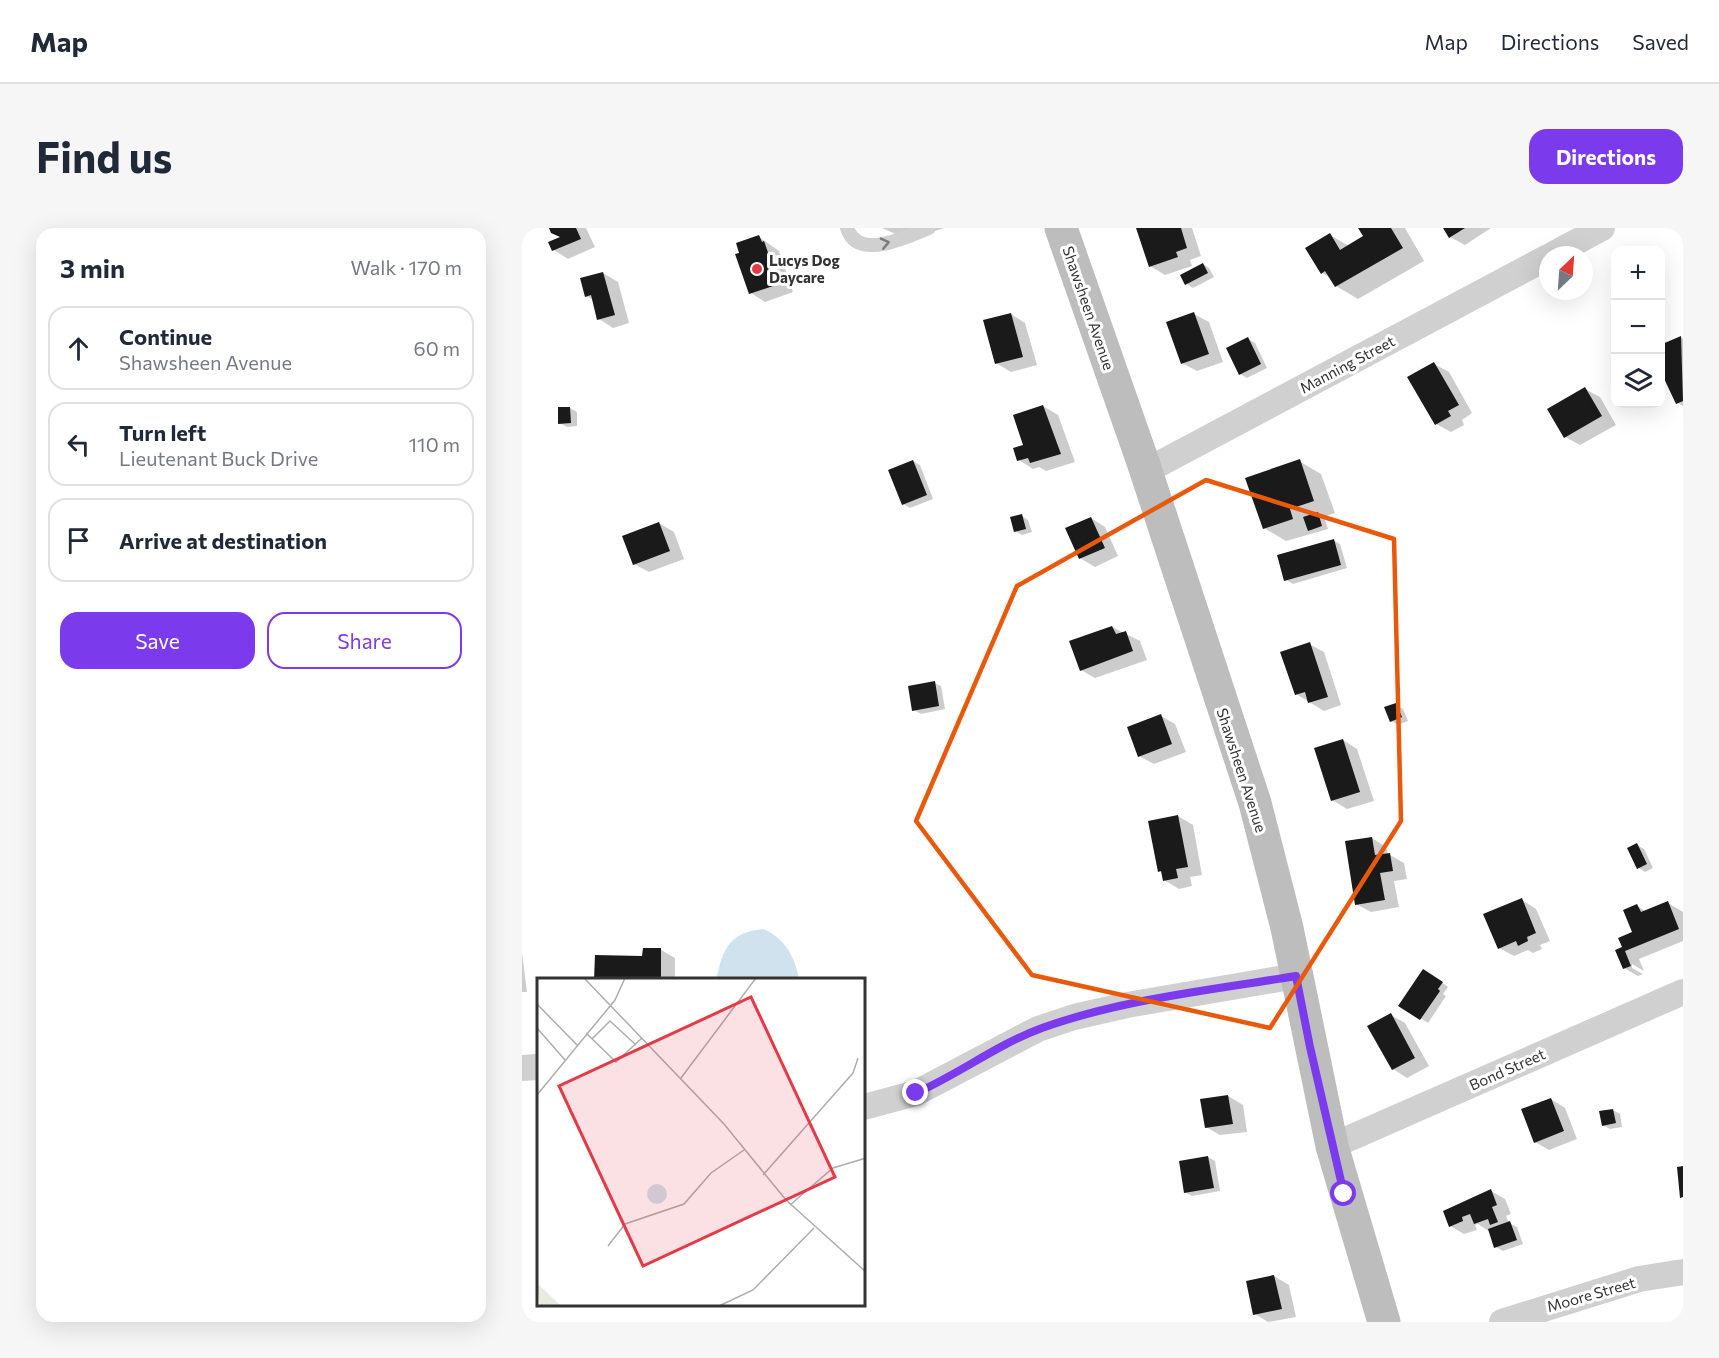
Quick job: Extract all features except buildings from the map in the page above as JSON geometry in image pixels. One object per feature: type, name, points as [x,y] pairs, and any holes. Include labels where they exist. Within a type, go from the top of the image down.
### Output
[{"type":"main road","name":"Shawsheen Avenue","points":[[1061,228],[1146,471],[1255,803],[1287,928],[1332,1146],[1384,1322]]},
{"type":"street","name":"Manning Street","points":[[1569,246],[1602,228]]},
{"type":"street","name":"Manning Street","points":[[1146,471],[1539,262]]},
{"type":"street","points":[[866,1106],[916,1093],[1038,1029],[1074,1017],[1127,1005],[1296,976]]},
{"type":"street","name":"Bond Street","points":[[1332,1146],[1683,992]]},
{"type":"street","points":[[522,1068],[537,1067]]},
{"type":"street","name":"Moore Street","points":[[1502,1322],[1639,1279],[1683,1272]]},
{"type":"lane","points":[[847,228],[849,235],[859,242],[878,245],[929,228]]},
{"type":"highlighted area","points":[[1206,480],[1394,539],[1401,821],[1270,1028],[1032,975],[916,821],[1017,586]]},
{"type":"water","points":[[763,929],[783,943],[792,956],[798,978],[716,978],[721,960],[729,944],[742,934]]},
{"type":"place","name":"Lucys Dog Daycare","points":[[757,269]]},
{"type":"route","points":[[916,1093],[1038,1029],[1074,1017],[1127,1005],[1296,976],[1344,1194]]}]
